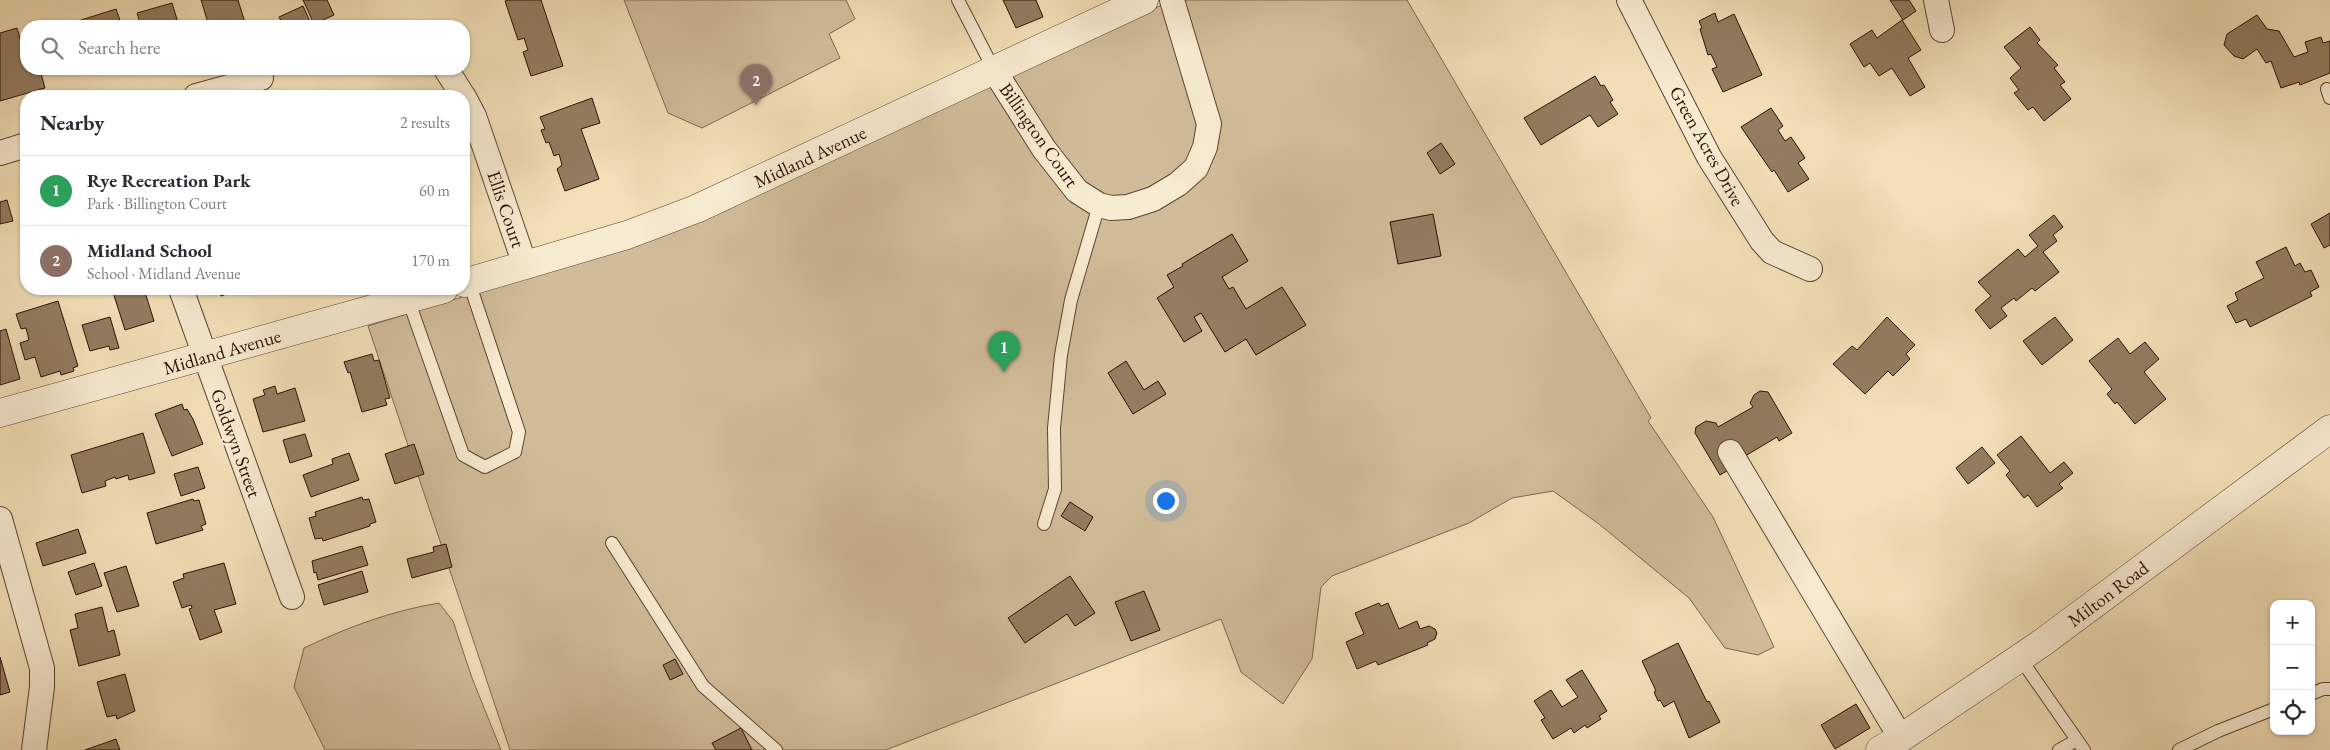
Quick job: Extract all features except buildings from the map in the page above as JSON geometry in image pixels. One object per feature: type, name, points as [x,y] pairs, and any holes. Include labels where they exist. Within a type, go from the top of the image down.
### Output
[{"type":"street","name":"Midland Avenue","points":[[470,281],[627,235],[696,209],[1144,0]]},
{"type":"street","name":"Billington Court","points":[[994,70],[1044,149],[1077,191],[1099,205],[1111,208],[1128,208],[1153,199],[1178,184],[1196,168],[1205,147],[1209,124],[1172,0]]},
{"type":"street","name":"Green Acres Drive","points":[[1629,0],[1709,157],[1762,241],[1772,252],[1810,269]]},
{"type":"street","points":[[1936,0],[1942,30]]},
{"type":"street","name":"Ellis Court","points":[[450,75],[460,90]]},
{"type":"street","points":[[218,90],[261,78]]},
{"type":"street","name":"Ellis Court","points":[[470,108],[525,266]]},
{"type":"street","points":[[0,153],[20,147]]},
{"type":"street","name":"Goldwyn Street","points":[[184,295],[292,597]]},
{"type":"street","name":"Midland Avenue","points":[[0,413],[422,295]]},
{"type":"street","name":"Milton Road","points":[[1885,747],[2020,658],[2327,438]]},
{"type":"street","points":[[1730,452],[1885,747]]},
{"type":"street","points":[[0,519],[42,668],[42,687],[34,750]]},
{"type":"lane","points":[[958,0],[994,70]]},
{"type":"lane","points":[[1044,524],[1055,489],[1054,428],[1061,355],[1071,300],[1099,205]]},
{"type":"lane","points":[[408,299],[463,455],[485,467],[516,452],[519,432],[463,295]]},
{"type":"lane","points":[[612,543],[703,686],[776,750]]},
{"type":"lane","points":[[2020,658],[2081,745],[2059,750]]},
{"type":"lane","points":[[2315,692],[2323,689],[2330,689]]},
{"type":"lane","points":[[2179,750],[2218,731],[2270,711]]},
{"type":"shaded area","points":[[624,0],[846,0],[855,19],[829,34],[840,58],[702,128],[668,113]]},
{"type":"shaded area","points":[[1173,0],[1407,0],[1651,418],[1648,421],[1713,517],[1774,647],[1758,655],[1725,648],[1689,598],[1599,524],[1553,491],[1512,498],[1469,523],[1332,576],[1321,587],[1312,659],[1283,704],[1241,672],[1221,619],[886,750],[510,750],[368,326],[635,244]]},
{"type":"shaded area","points":[[439,603],[453,621],[472,678],[501,750],[325,750],[294,687],[304,648],[370,621],[404,610]]},
{"type":"place","name":"Midland School","points":[[756,105]]},
{"type":"place","name":"Rye Recreation Park","points":[[1004,372]]}]
